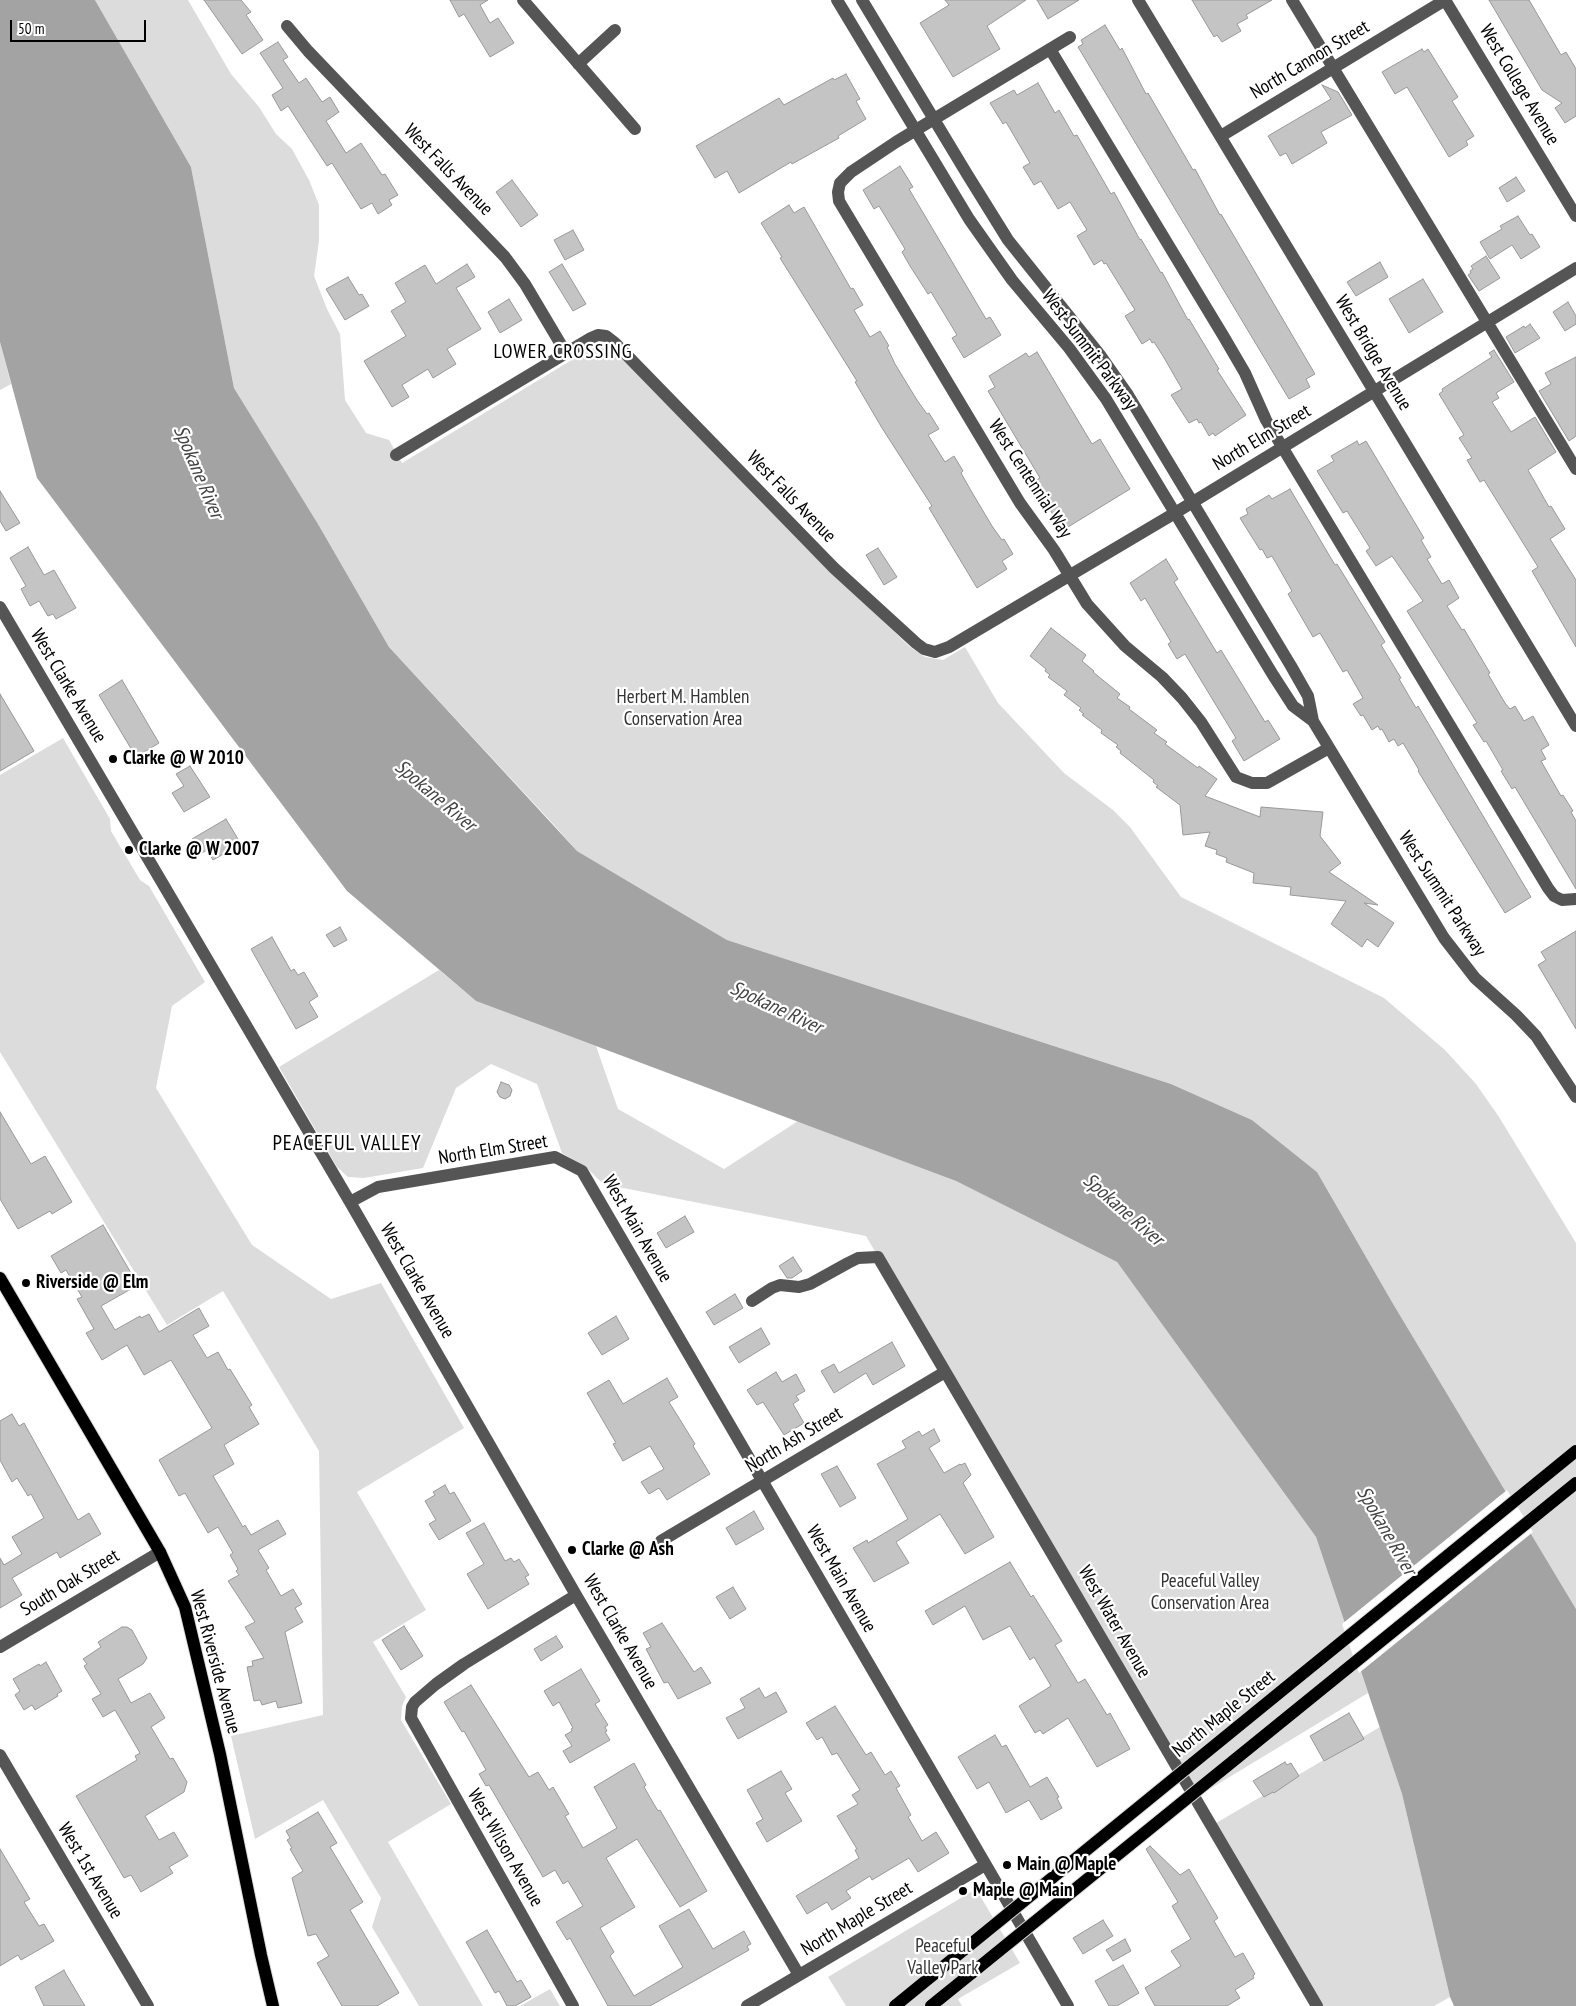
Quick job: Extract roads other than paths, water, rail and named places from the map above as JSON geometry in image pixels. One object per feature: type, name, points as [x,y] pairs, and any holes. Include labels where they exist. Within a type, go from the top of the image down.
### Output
[{"type":"main road","name":"West Riverside Avenue","points":[[1,1283],[160,1552],[185,1607],[220,1754],[273,2006]]},
{"type":"main road","name":"North Maple Street","points":[[895,2006],[1576,1451]]},
{"type":"main road","points":[[931,2006],[1576,1483]]},
{"type":"main road","points":[[935,2006],[974,1972]]},
{"type":"street","points":[[523,0],[634,129]]},
{"type":"street","name":"West Summit Parkway","points":[[836,0],[988,248],[1106,399],[1293,706],[1313,721]]},
{"type":"street","name":"West Summit Parkway","points":[[862,0],[1008,240],[1115,375],[1291,666],[1308,696],[1313,721],[1453,952],[1475,978],[1536,1036],[1576,1097]]},
{"type":"street","name":"West Bridge Avenue","points":[[1138,0],[1576,726]]},
{"type":"street","points":[[1292,0],[1576,469]]},
{"type":"street","name":"North Cannon Street","points":[[1221,136],[1445,0]]},
{"type":"street","name":"West College Avenue","points":[[1445,0],[1576,216]]},
{"type":"street","name":"West Falls Avenue","points":[[287,26],[504,257],[525,284],[566,353],[596,336],[603,335],[615,343],[834,568],[916,643],[924,649],[935,652],[945,649],[965,637]]},
{"type":"street","points":[[578,64],[615,30]]},
{"type":"street","name":"West Centennial Way","points":[[1070,38],[915,131],[846,176],[839,188],[839,201],[1020,503],[1051,545],[1087,604],[1114,635],[1182,698],[1201,722],[1229,768],[1240,780],[1258,784],[1272,782],[1329,748]]},
{"type":"street","points":[[1050,50],[1228,344],[1282,448],[1548,888],[1554,896],[1562,900],[1576,899]]},
{"type":"street","name":"North Elm Street","points":[[965,637],[1175,513],[1576,268]]},
{"type":"street","points":[[396,455],[566,353]]},
{"type":"street","name":"West Clarke Avenue","points":[[0,607],[350,1202],[576,1595],[799,1975]]},
{"type":"street","name":"North Elm Street","points":[[350,1202],[378,1187],[555,1156],[582,1171]]},
{"type":"street","name":"West Main Avenue","points":[[582,1171],[1068,2006]]},
{"type":"street","name":"West Water Avenue","points":[[752,1301],[780,1285],[799,1287],[810,1284],[853,1260],[878,1257],[1317,2006]]},
{"type":"street","name":"North Ash Street","points":[[661,1541],[945,1372]]},
{"type":"street","name":"South Oak Street","points":[[0,1647],[160,1552]]},
{"type":"street","name":"West Wilson Avenue","points":[[573,2006],[416,1730],[411,1718],[412,1707],[419,1698],[464,1664],[576,1595]]},
{"type":"street","name":"West 1st Avenue","points":[[0,1754],[148,2006]]},
{"type":"street","name":"North Maple Street","points":[[747,2006],[985,1865]]},
{"type":"water","name":"Spokane River","points":[[0,0],[95,0],[191,167],[234,388],[318,524],[389,647],[577,851],[727,940],[1171,1084],[1252,1120],[1317,1172],[1392,1302],[1576,1609],[1576,2006],[1454,2006],[1450,1997],[1402,1794],[1316,1537],[1117,1262],[956,1181],[476,1001],[347,891],[37,478],[0,342]]},
{"type":"place","name":"Clarke @ W 2010","points":[[113,759]]},
{"type":"place","name":"Clarke @ W 2007","points":[[129,850]]},
{"type":"place","name":"Riverside @ Elm","points":[[26,1283]]},
{"type":"place","name":"Clarke @ Ash","points":[[572,1550]]},
{"type":"place","name":"Main @ Maple","points":[[1007,1865]]},
{"type":"place","name":"Maple @ Main","points":[[963,1891]]},
{"type":"district","name":"LOWER CROSSING","points":[[563,352]]},
{"type":"district","name":"PEACEFUL VALLEY","points":[[347,1144]]},
{"type":"park label","name":"Herbert M. Hamblen Conservation Area","points":[[683,709]]},
{"type":"park label","name":"Peaceful Valley Conservation Area","points":[[1210,1593]]},
{"type":"park label","name":"Peaceful Valley Park","points":[[943,1958]]}]
